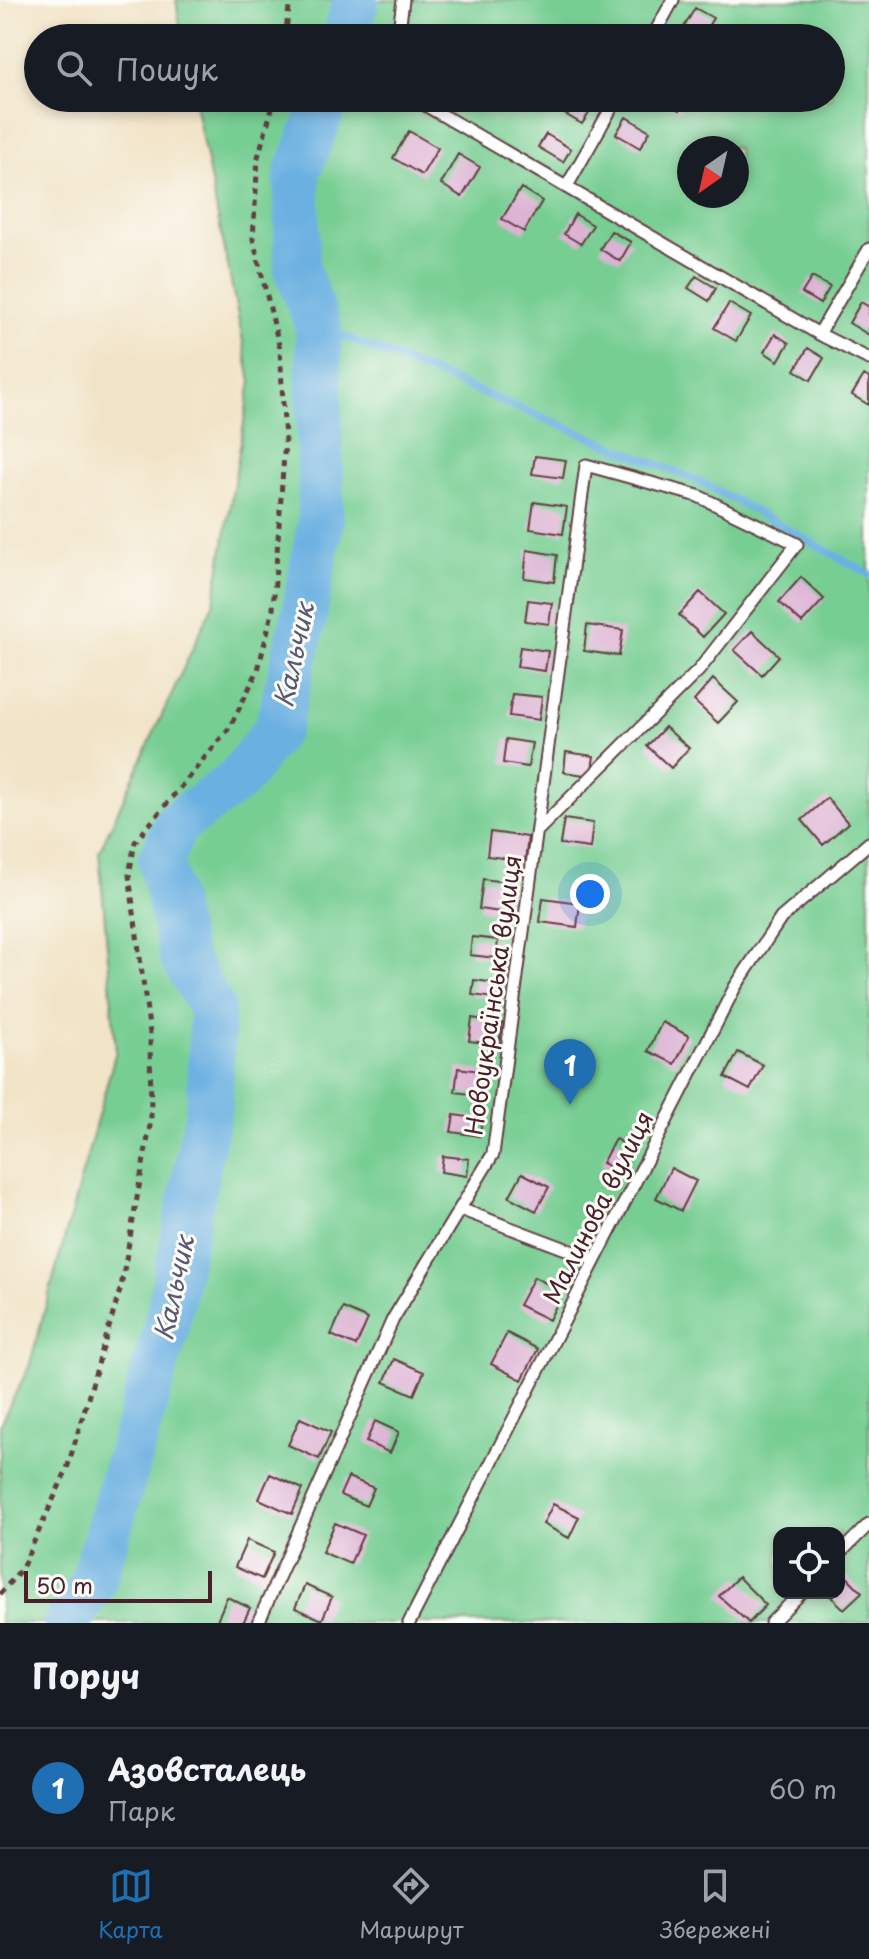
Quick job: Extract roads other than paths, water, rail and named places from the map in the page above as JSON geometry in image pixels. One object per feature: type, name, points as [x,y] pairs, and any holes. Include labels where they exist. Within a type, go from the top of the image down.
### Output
[{"type":"lane","points":[[400,24],[403,0]]},
{"type":"lane","points":[[660,24],[673,0]]},
{"type":"lane","points":[[438,112],[819,334],[869,359]]},
{"type":"lane","points":[[567,186],[609,112]]},
{"type":"lane","points":[[819,334],[869,249]]},
{"type":"lane","name":"Новоукраїнська вулиця","points":[[258,1623],[393,1319],[493,1154],[586,465],[698,496],[797,544],[699,670],[537,831]]},
{"type":"lane","name":"Малинова вулиця","points":[[409,1623],[735,987],[781,918],[869,843]]},
{"type":"lane","points":[[460,1209],[595,1260]]},
{"type":"lane","points":[[845,1548],[869,1524]]},
{"type":"lane","points":[[771,1623],[795,1599]]},
{"type":"waterway","name":"Кальчик","points":[[349,24],[356,0]]},
{"type":"waterway","name":"Кальчик","points":[[67,1623],[93,1583],[165,1334],[210,1102],[212,1008],[182,956],[161,860],[176,824],[237,781],[278,727],[304,617],[321,518],[318,326],[297,270],[297,173],[321,112]]},
{"type":"waterway","points":[[318,326],[703,483],[869,574]]},
{"type":"place","name":"Азовсталець","points":[[570,1105]]}]
